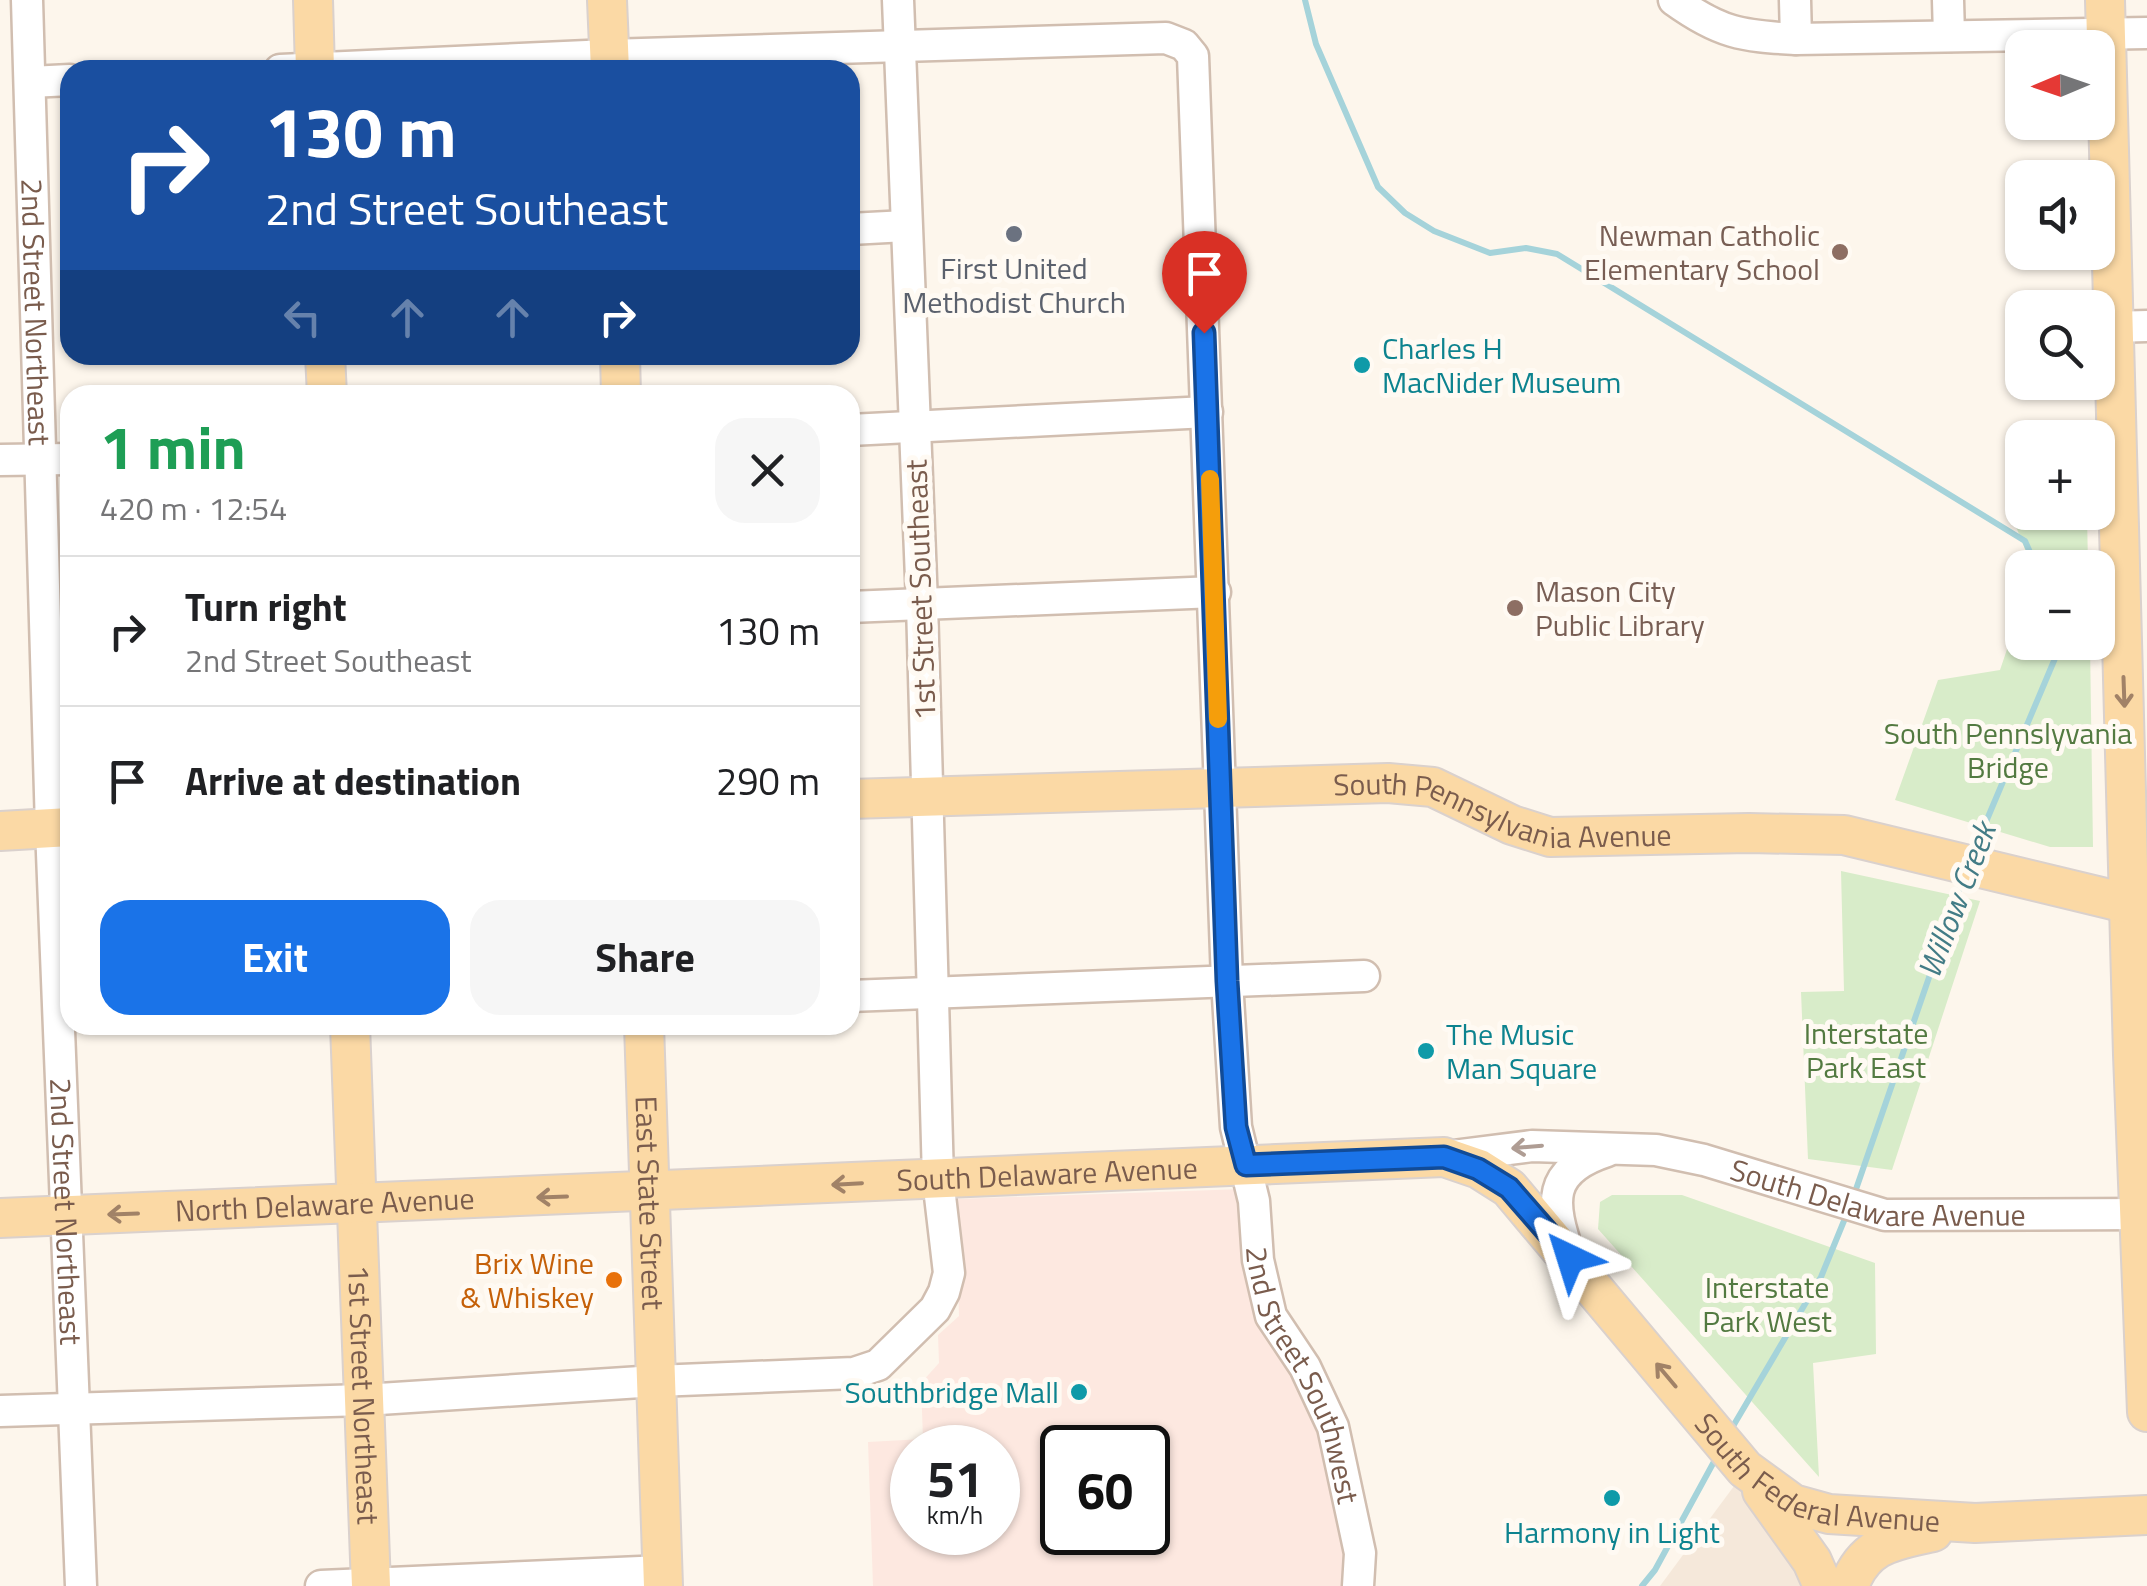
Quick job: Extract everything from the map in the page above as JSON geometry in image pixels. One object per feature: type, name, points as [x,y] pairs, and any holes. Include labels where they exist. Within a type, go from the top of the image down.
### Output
[{"type":"main road","points":[[304,60],[313,0]]},
{"type":"main road","points":[[607,0],[609,60]]},
{"type":"main road","points":[[2105,17],[2130,326],[2147,1412]]},
{"type":"main road","name":"South Pennsylvania Avenue","points":[[860,798],[1220,787],[1433,787],[1550,837],[1844,835],[2139,904]]},
{"type":"main road","points":[[0,832],[60,828]]},
{"type":"main road","name":"1st Street Northeast","points":[[350,1035],[371,1585]]},
{"type":"main road","name":"East State Street","points":[[644,1035],[663,1578]]},
{"type":"main road","name":"South Delaware Avenue","points":[[650,1193],[1444,1157],[1478,1169],[1509,1188],[1570,1258]]},
{"type":"main road","name":"North Delaware Avenue","points":[[0,1218],[650,1193]]},
{"type":"main road","name":"South Federal Avenue","points":[[1570,1258],[1746,1469],[1793,1504],[1829,1514],[1975,1523],[2147,1515]]},
{"type":"main road","points":[[1746,1469],[1812,1562],[1823,1586]]},
{"type":"main road","points":[[1849,1586],[1855,1570],[1884,1543],[1975,1523]]},
{"type":"street","name":"2nd Street Northeast","points":[[27,0],[55,459],[60,734]]},
{"type":"street","name":"1st Street Southeast","points":[[0,1411],[364,1400],[854,1373],[878,1365],[934,1308],[950,1273],[938,1179],[922,604],[898,0]]},
{"type":"street","points":[[1674,0],[1706,23],[1744,36],[1948,36],[2105,17],[2147,32]]},
{"type":"street","points":[[1795,0],[1796,38]]},
{"type":"street","points":[[1948,0],[1948,36]]},
{"type":"street","name":"2nd Street Southwest","points":[[899,48],[1166,38],[1184,44],[1193,56],[1227,981],[1236,1127],[1254,1201],[1258,1260],[1271,1316],[1305,1367],[1333,1427],[1360,1553],[1358,1586]]},
{"type":"street","points":[[650,60],[899,48]]},
{"type":"street","points":[[30,82],[60,80]]},
{"type":"street","points":[[860,228],[906,226]]},
{"type":"street","points":[[860,429],[1207,412]]},
{"type":"street","points":[[0,460],[55,459]]},
{"type":"street","points":[[860,607],[1214,592]]},
{"type":"street","points":[[860,996],[1364,976]]},
{"type":"street","name":"2nd Street Northeast","points":[[64,1035],[73,1407],[82,1586]]},
{"type":"street","name":"South Delaware Avenue","points":[[1444,1157],[1532,1146],[1656,1150],[1704,1160],[1884,1215],[2143,1214]]},
{"type":"street","name":"South Delaware Avenue","points":[[1570,1258],[1558,1222],[1558,1185],[1585,1158],[1610,1150]]},
{"type":"street","points":[[321,1586],[663,1578]]},
{"type":"shaded area","name":"Southbridge Mall","points":[[1243,1189],[1258,1260],[1305,1367],[1358,1586],[873,1586],[868,1442],[890,1441],[890,1555],[1020,1555],[1020,1425],[922,1425],[921,1383],[939,1363],[938,1335],[959,1316],[956,1199]]},
{"type":"shaded area","points":[[1737,1482],[1803,1565],[1809,1586],[1660,1586]]},
{"type":"green space","points":[[2017,530],[2087,530],[2088,550],[2025,550]]},
{"type":"green space","name":"South Pennslyvania Bridge","points":[[2005,655],[2005,660],[2090,660],[2093,847],[2050,847],[1895,800],[1938,680],[2000,670]]},
{"type":"green space","name":"Interstate Park East","points":[[1841,871],[1980,901],[1892,1170],[1808,1159],[1801,992],[1844,991]]},
{"type":"green space","name":"Interstate Park West","points":[[1612,1195],[1682,1195],[1875,1263],[1876,1354],[1813,1363],[1819,1477],[1598,1229],[1600,1202]]},
{"type":"waterway","name":"Willow Creek","points":[[1305,0],[1316,44],[1378,187],[1405,213],[1434,231],[1490,253],[1526,248],[1557,254],[2025,541],[2029,550]]},
{"type":"waterway","name":"Willow Creek","points":[[1972,855],[2054,660]]},
{"type":"waterway","name":"Willow Creek","points":[[1854,1195],[1964,876]]},
{"type":"waterway","name":"Willow Creek","points":[[1729,1433],[1821,1277],[1848,1211]]},
{"type":"waterway","name":"Willow Creek","points":[[1642,1586],[1655,1570],[1716,1458]]},
{"type":"slow traffic","points":[[1210,479],[1218,719]]},
{"type":"place","name":"First United Methodist Church","points":[[1014,234]]},
{"type":"place","name":"Newman Catholic Elementary School","points":[[1840,252]]},
{"type":"place","name":"Charles H MacNider Museum","points":[[1362,365]]},
{"type":"place","name":"Mason City Public Library","points":[[1515,608]]},
{"type":"place","name":"The Music Man Square","points":[[1426,1051]]},
{"type":"place","name":"Brix Wine & Whiskey","points":[[614,1280]]},
{"type":"place","name":"Southbridge Mall","points":[[1079,1392]]},
{"type":"place","name":"Harmony in Light","points":[[1612,1498]]},
{"type":"route","points":[[1204,333],[1227,981],[1236,1127],[1246,1165],[1444,1157],[1478,1169],[1509,1188],[1570,1258]]}]
